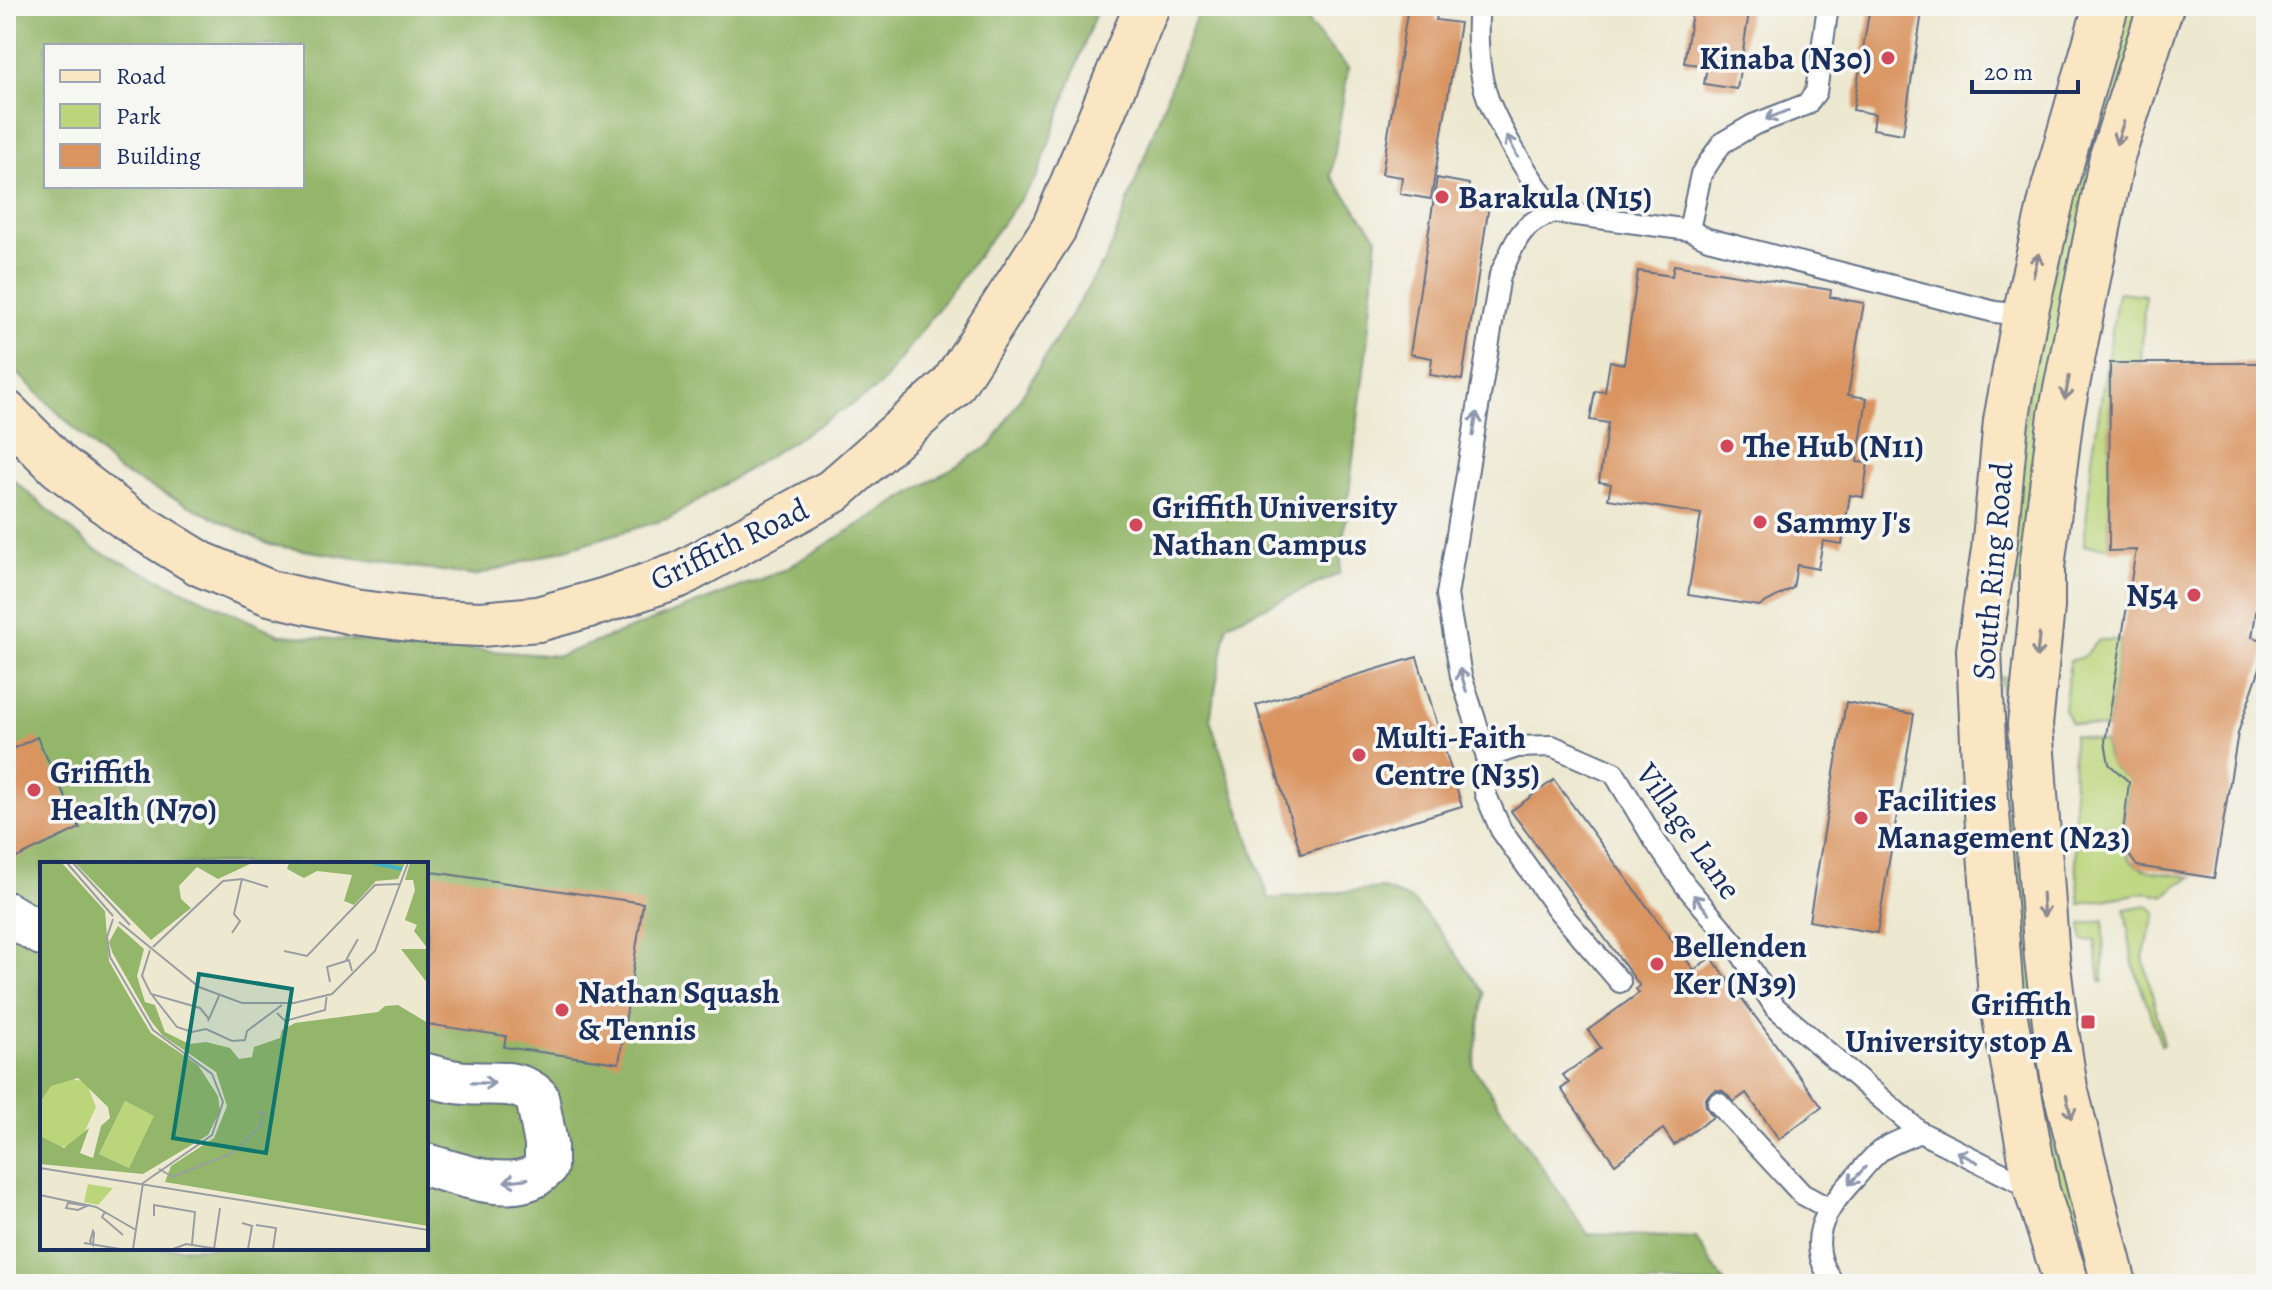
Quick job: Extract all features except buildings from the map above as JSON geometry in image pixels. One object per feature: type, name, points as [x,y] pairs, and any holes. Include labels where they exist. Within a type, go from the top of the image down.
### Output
[{"type":"street","name":"Griffith Road","points":[[6,413],[59,466],[128,519],[201,564],[270,593],[353,612],[481,624],[538,619],[679,575],[833,491],[952,386],[1054,228],[1147,6]]},
{"type":"street","name":"South Ring Road","points":[[2067,1284],[2037,1191],[2001,996],[1985,787],[1979,650],[1994,550],[2006,421],[2025,315],[2054,188],[2106,6]]},
{"type":"street","name":"South Ring Road","points":[[2114,1284],[2065,1088],[2056,1030],[2047,959],[2030,725],[2042,607],[2042,567],[2061,415],[2112,157],[2161,6]]},
{"type":"street","points":[[6,913],[40,933]]},
{"type":"street","points":[[428,1075],[459,1083],[517,1084],[537,1097],[546,1144],[546,1167],[533,1178],[510,1183],[428,1166]]},
{"type":"lane","points":[[1479,6],[1477,32],[1487,97],[1519,158],[1554,212]]},
{"type":"lane","points":[[1689,230],[1701,174],[1722,143],[1753,125],[1807,104],[1816,92],[1828,6]]},
{"type":"lane","points":[[1620,982],[1558,910],[1501,830],[1485,793],[1487,757],[1461,676],[1447,595],[1500,275],[1522,229],[1535,218],[1554,212],[1689,230],[1738,247],[1995,312],[2025,315]]},
{"type":"lane","name":"Village Lane","points":[[1487,757],[1517,747],[1552,746],[1614,773],[1685,885],[1735,944],[1775,1007],[1920,1132],[2037,1191]]},
{"type":"lane","points":[[1718,1103],[1802,1194],[1830,1209]]},
{"type":"lane","points":[[1834,1284],[1821,1265],[1817,1245],[1824,1217],[1881,1151],[1920,1132]]},
{"type":"green space","points":[[6,6],[1098,6],[1037,177],[879,387],[670,518],[475,576],[270,545],[118,471],[6,362]]},
{"type":"green space","points":[[1200,6],[1308,6],[1306,21],[1348,68],[1331,176],[1377,237],[1339,574],[1227,624],[1210,719],[1269,899],[1381,888],[1412,900],[1438,929],[1484,993],[1473,1067],[1588,1234],[1696,1238],[1725,1284],[6,1284],[6,474],[94,549],[280,635],[559,656],[784,570],[992,444],[1109,253]]},
{"type":"green space","points":[[2122,6],[2143,6],[2020,585],[2007,581],[2033,349]]},
{"type":"green space","points":[[2118,292],[2145,295],[2141,363],[2110,363],[2109,547],[2084,546],[2092,457]]},
{"type":"green space","points":[[2099,640],[2121,640],[2107,729],[2071,723],[2064,709],[2070,661],[2085,656]]},
{"type":"green space","points":[[2001,677],[2022,677],[2102,1284],[2081,1284],[2049,1165],[2012,928]]},
{"type":"green space","points":[[2073,735],[2105,742],[2111,765],[2130,780],[2122,825],[2128,858],[2148,870],[2192,877],[2176,885],[2165,896],[2148,892],[2080,904],[2075,851]]},
{"type":"green space","points":[[2148,905],[2156,913],[2143,957],[2164,1044],[2161,1045],[2133,964],[2125,909]]},
{"type":"green space","points":[[2104,920],[2103,981],[2100,981],[2095,940],[2083,941],[2081,924]]},
{"type":"place","name":"Kinaba (N30)","points":[[1888,58]]},
{"type":"place","name":"Barakula (N15)","points":[[1442,197]]},
{"type":"place","name":"The Hub (N11)","points":[[1727,446]]},
{"type":"place","name":"Sammy J's","points":[[1760,522]]},
{"type":"place","name":"Griffith University Nathan Campus","points":[[1136,525]]},
{"type":"place","name":"N54","points":[[2194,595]]},
{"type":"place","name":"Multi-Faith Centre (N35)","points":[[1359,755]]},
{"type":"place","name":"Griffith Health (N70)","points":[[34,790]]},
{"type":"place","name":"Facilities Management (N23)","points":[[1861,818]]},
{"type":"place","name":"Bellenden Ker (N39)","points":[[1657,964]]},
{"type":"place","name":"Nathan Squash & Tennis","points":[[562,1010]]},
{"type":"place","name":"Griffith University stop A","points":[[2088,1022]]}]
